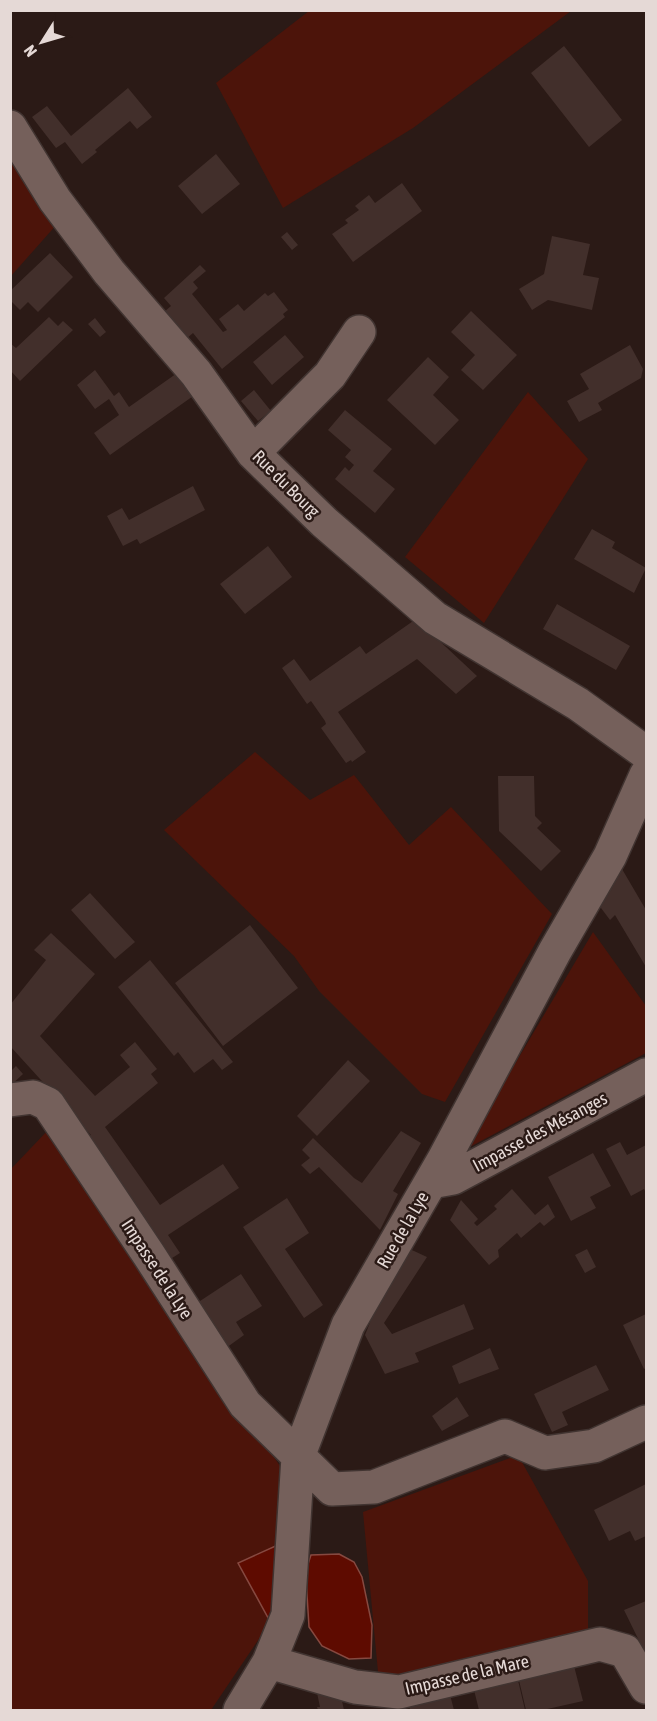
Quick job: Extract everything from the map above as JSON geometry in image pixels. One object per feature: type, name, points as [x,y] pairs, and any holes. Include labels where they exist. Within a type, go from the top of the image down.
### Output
[{"type":"street","name":"Rue du Bourg","points":[[10,127],[56,200],[109,272],[196,373],[253,453],[324,522],[435,618],[578,704],[646,753]]},
{"type":"street","points":[[253,453],[330,375],[359,332]]},
{"type":"street","name":"Rue de la Lye","points":[[240,1710],[269,1662],[288,1615],[298,1457],[348,1325],[431,1182],[555,951],[609,856],[646,775]]},
{"type":"street","name":"Impasse des Mésanges","points":[[431,1182],[453,1178],[646,1075]]},
{"type":"street","name":"Impasse de la Lye","points":[[10,1100],[33,1097],[48,1104],[245,1404],[332,1489],[374,1487],[505,1436],[545,1453],[594,1446],[646,1422]]},
{"type":"street","name":"Impasse de la Mare","points":[[269,1662],[355,1687],[399,1692],[600,1644],[625,1651],[646,1687]]},
{"type":"shaded area","points":[[309,11],[571,11],[413,128],[283,208],[216,83]]},
{"type":"shaded area","points":[[10,154],[58,223],[11,276],[10,276]]},
{"type":"shaded area","points":[[528,392],[588,459],[484,623],[405,557]]},
{"type":"shaded area","points":[[255,752],[310,800],[354,775],[409,845],[451,807],[552,914],[445,1102],[422,1094],[319,991],[294,956],[164,830]]},
{"type":"shaded area","points":[[593,932],[646,1006],[646,1053],[464,1150]]},
{"type":"shaded area","points":[[51,1127],[282,1469],[277,1612],[211,1710],[11,1710],[10,1170]]},
{"type":"shaded area","points":[[518,1455],[588,1581],[588,1629],[461,1667],[406,1677],[378,1672],[363,1512]]},
{"type":"shaded area","points":[[280,1544],[272,1625],[238,1563]]},
{"type":"shaded area","points":[[339,1554],[354,1562],[362,1577],[372,1625],[371,1658],[349,1659],[322,1646],[309,1627],[306,1578],[311,1555]]},
{"type":"building","points":[[564,46],[622,120],[589,147],[531,73]]},
{"type":"building","points":[[128,88],[152,117],[137,129],[130,121],[82,164],[65,142],[56,148],[32,117],[47,106],[71,136]]},
{"type":"building","points":[[216,154],[240,184],[202,214],[178,186]]},
{"type":"building","points":[[402,183],[422,211],[353,262],[332,234],[348,223],[345,220],[359,210],[355,206],[369,195],[375,203]]},
{"type":"building","points":[[287,232],[298,245],[292,250],[281,237]]},
{"type":"building","points":[[552,236],[590,244],[583,275],[599,278],[592,310],[548,300],[532,310],[519,289],[544,274]]},
{"type":"building","points":[[50,253],[73,277],[38,312],[28,302],[20,310],[10,300],[10,291]]},
{"type":"building","points":[[200,265],[206,271],[193,282],[198,288],[192,294],[223,332],[227,330],[219,319],[238,304],[244,311],[265,293],[268,296],[274,292],[288,310],[283,314],[285,317],[222,369],[193,333],[185,340],[164,312],[171,306],[164,298]]},
{"type":"building","points":[[471,311],[517,355],[483,390],[461,370],[475,355],[451,332]]},
{"type":"building","points":[[49,317],[58,326],[63,321],[73,330],[20,381],[10,370],[10,343],[16,348]]},
{"type":"building","points":[[95,318],[106,332],[100,337],[88,324]]},
{"type":"building","points":[[285,335],[304,357],[272,385],[253,362]]},
{"type":"building","points":[[630,345],[643,369],[641,378],[598,403],[602,410],[579,422],[567,401],[589,389],[580,374]]},
{"type":"building","points":[[428,357],[449,377],[433,395],[459,420],[435,445],[387,400]]},
{"type":"building","points":[[95,370],[114,396],[119,392],[129,407],[180,371],[196,394],[110,455],[94,433],[119,415],[109,399],[95,409],[77,385]]},
{"type":"building","points":[[254,390],[271,411],[258,421],[241,401]]},
{"type":"building","points":[[345,410],[392,449],[373,471],[395,489],[375,513],[335,479],[345,467],[349,471],[354,465],[345,457],[351,450],[328,430]]},
{"type":"building","points":[[193,486],[205,510],[140,544],[137,539],[123,546],[107,516],[122,508],[129,520]]},
{"type":"building","points":[[592,529],[615,542],[612,548],[646,568],[634,593],[574,559]]},
{"type":"building","points":[[268,546],[292,577],[245,614],[220,584]]},
{"type":"building","points":[[557,604],[630,646],[616,670],[543,629]]},
{"type":"building","points":[[416,619],[477,676],[456,694],[417,659],[338,712],[366,752],[352,762],[351,760],[346,763],[321,728],[326,724],[325,721],[311,701],[307,704],[282,668],[294,659],[310,681],[360,646],[366,654]]},
{"type":"building","points":[[498,776],[534,776],[535,816],[542,823],[537,828],[561,851],[541,871],[499,831]]},
{"type":"building","points":[[622,869],[646,910],[646,967],[615,915],[610,920],[598,904]]},
{"type":"building","points":[[90,893],[135,942],[115,959],[71,910]]},
{"type":"building","points":[[250,925],[298,988],[223,1046],[175,983]]},
{"type":"building","points":[[51,933],[95,974],[40,1036],[95,1096],[130,1067],[120,1055],[135,1042],[157,1069],[151,1074],[158,1083],[105,1127],[160,1205],[223,1164],[239,1188],[168,1235],[180,1253],[169,1260],[85,1140],[91,1135],[10,1046],[10,1005],[46,960],[34,950]]},
{"type":"building","points":[[150,960],[233,1062],[222,1070],[213,1059],[194,1073],[178,1052],[174,1056],[118,987]]},
{"type":"building","points":[[348,1060],[370,1081],[317,1136],[297,1116]]},
{"type":"building","points":[[16,1066],[23,1074],[10,1086],[10,1072]]},
{"type":"building","points":[[401,1131],[421,1143],[393,1191],[398,1194],[380,1230],[319,1167],[310,1174],[301,1165],[310,1158],[302,1150],[313,1138],[362,1183]]},
{"type":"building","points":[[620,1142],[627,1155],[646,1145],[646,1193],[644,1189],[631,1196],[606,1149]]},
{"type":"building","points":[[593,1153],[611,1186],[590,1197],[596,1208],[571,1221],[548,1177]]},
{"type":"building","points":[[512,1189],[535,1215],[548,1204],[555,1217],[544,1226],[540,1222],[521,1238],[517,1233],[498,1250],[499,1257],[489,1265],[450,1220],[461,1200],[478,1219],[474,1223],[477,1226],[497,1209],[494,1206]]},
{"type":"building","points":[[287,1198],[309,1233],[285,1249],[323,1305],[304,1318],[243,1227]]},
{"type":"building","points":[[401,1245],[427,1257],[384,1323],[392,1334],[464,1304],[474,1329],[415,1353],[419,1362],[385,1374],[365,1335]]},
{"type":"building","points":[[587,1249],[596,1267],[585,1273],[575,1255]]},
{"type":"building","points":[[241,1274],[262,1306],[236,1322],[244,1335],[226,1348],[197,1303]]},
{"type":"building","points":[[646,1314],[646,1368],[644,1369],[623,1325]]},
{"type":"building","points":[[490,1348],[499,1369],[459,1384],[452,1366]]},
{"type":"building","points":[[596,1365],[609,1390],[562,1412],[568,1425],[552,1432],[534,1394]]},
{"type":"building","points":[[457,1397],[469,1416],[442,1431],[432,1416]]},
{"type":"building","points":[[646,1484],[646,1536],[635,1541],[630,1531],[609,1541],[594,1510]]},
{"type":"building","points":[[646,1601],[646,1655],[624,1610]]},
{"type":"building","points":[[573,1662],[583,1701],[543,1710],[526,1710],[518,1676]]},
{"type":"building","points":[[517,1676],[525,1710],[479,1710],[473,1686]]},
{"type":"building","points":[[335,1689],[344,1710],[318,1710],[317,1707],[320,1707],[317,1693]]},
{"type":"building","points":[[449,1691],[454,1710],[410,1710],[408,1700]]}]
